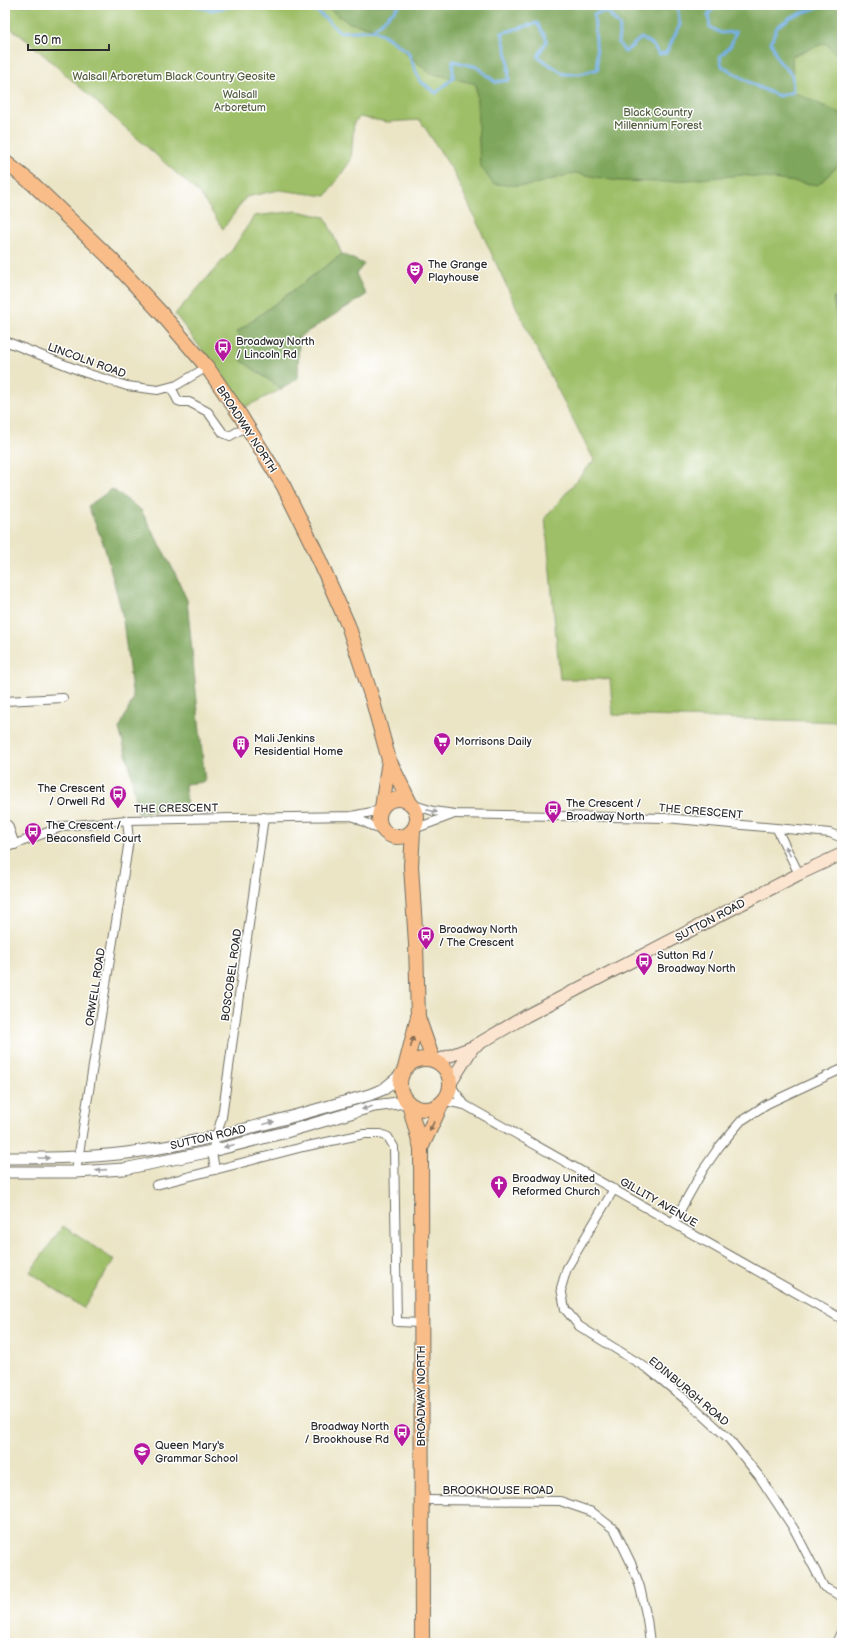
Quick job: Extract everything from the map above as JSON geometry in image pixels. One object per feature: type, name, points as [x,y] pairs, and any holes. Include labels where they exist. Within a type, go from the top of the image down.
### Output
[{"type":"highway","name":"BROADWAY NORTH","points":[[5,162],[33,184],[111,259],[162,313],[206,367],[246,426],[283,485],[314,548],[348,625],[372,698],[389,760],[410,803]]},
{"type":"highway","name":"BROADWAY NORTH","points":[[381,809],[389,760]]},
{"type":"highway","points":[[411,866],[389,834],[381,826],[379,820],[381,809],[387,802],[394,799],[402,799],[410,803],[417,813],[418,819],[414,830],[411,866],[416,944],[418,1017],[399,1086],[407,1103],[420,1109],[432,1109],[443,1102],[449,1094],[451,1084],[446,1070],[435,1060],[418,1017]]},
{"type":"highway","points":[[389,834],[400,837],[407,835],[414,830]]},
{"type":"highway","points":[[403,1071],[412,1062],[420,1059],[435,1060]]},
{"type":"highway","name":"BROADWAY NORTH","points":[[421,1148],[443,1102]]},
{"type":"highway","name":"BROADWAY NORTH","points":[[407,1103],[421,1148],[422,1643]]},
{"type":"main road","name":"SUTTON ROAD","points":[[435,1060],[473,1047],[526,1016],[799,874],[842,854]]},
{"type":"main road","name":"SUTTON ROAD","points":[[451,1084],[473,1047]]},
{"type":"street","name":"LINCOLN ROAD","points":[[5,341],[86,373],[127,386],[158,390],[171,387],[177,385],[206,367]]},
{"type":"street","points":[[171,387],[178,401],[189,402],[208,412],[222,433],[230,436],[246,426]]},
{"type":"street","points":[[5,701],[63,698]]},
{"type":"street","name":"THE CRESCENT","points":[[410,803],[433,812],[455,814],[666,818],[830,832],[842,838]]},
{"type":"street","name":"THE CRESCENT","points":[[5,848],[64,826],[127,820],[352,816],[381,809]]},
{"type":"street","name":"THE CRESCENT","points":[[414,830],[455,814]]},
{"type":"street","name":"THE CRESCENT","points":[[352,816],[389,834]]},
{"type":"street","name":"BOSCOBEL ROAD","points":[[212,1150],[223,1109],[264,817]]},
{"type":"street","name":"ORWELL ROAD","points":[[76,1172],[129,840],[127,820]]},
{"type":"street","points":[[8,825],[15,845]]},
{"type":"street","points":[[777,828],[799,874]]},
{"type":"street","points":[[673,1223],[711,1158],[741,1120],[767,1104],[842,1069]]},
{"type":"street","name":"SUTTON ROAD","points":[[5,1158],[78,1158],[172,1146],[216,1136],[369,1095],[384,1089],[403,1071]]},
{"type":"street","name":"GILLITY AVENUE","points":[[451,1084],[465,1104]]},
{"type":"street","name":"GILLITY AVENUE","points":[[443,1102],[465,1104],[842,1319]]},
{"type":"street","name":"SUTTON ROAD","points":[[5,1172],[76,1172],[124,1169],[168,1161],[286,1132],[374,1106],[407,1103]]},
{"type":"street","points":[[156,1185],[303,1147],[364,1134],[382,1134],[388,1137],[394,1147],[397,1322],[421,1323]]},
{"type":"street","points":[[212,1150],[215,1170]]},
{"type":"street","name":"EDINBURGH ROAD","points":[[614,1189],[568,1268],[561,1288],[565,1309],[579,1326],[648,1369],[691,1404],[729,1439],[759,1476],[794,1529],[824,1587],[842,1597]]},
{"type":"street","name":"BROOKHOUSE ROAD","points":[[422,1500],[560,1501],[592,1512],[615,1530],[632,1565],[646,1613],[650,1643]]},
{"type":"street","points":[[836,1643],[842,1630]]},
{"type":"green space","points":[[5,5],[842,5],[842,722],[613,715],[610,679],[560,679],[545,518],[594,460],[529,334],[453,171],[420,120],[387,122],[360,117],[354,122],[351,160],[326,196],[279,190],[246,197],[223,229],[200,194],[29,42],[5,24]]},
{"type":"green space","name":"Black Country Millennium Forest","points":[[323,5],[842,5],[842,60],[825,43],[792,56],[793,92],[842,114],[842,164],[840,164],[818,185],[742,175],[666,182],[617,181],[575,173],[527,186],[493,184],[480,165],[476,84],[430,73],[384,35],[372,28],[349,23]]},
{"type":"green space","points":[[297,211],[325,217],[342,254],[237,332],[242,361],[282,389],[245,407],[175,314],[232,250],[254,216]]},
{"type":"green space","points":[[342,254],[364,264],[356,274],[366,295],[299,337],[298,378],[282,389],[242,361],[237,332]]},
{"type":"green space","points":[[833,298],[842,299],[842,350]]},
{"type":"green space","points":[[112,489],[141,510],[174,571],[187,600],[205,782],[185,784],[187,808],[138,813],[130,768],[119,729],[133,699],[122,613],[104,545],[88,506]]},
{"type":"green space","points":[[63,1226],[114,1260],[83,1308],[30,1272]]},
{"type":"waterway","points":[[193,5],[210,10],[241,5]]},
{"type":"waterway","points":[[308,5],[340,32],[373,30],[384,35],[408,52],[420,81],[436,93],[453,78],[453,61],[477,67],[495,82],[509,80],[508,59],[502,33],[537,23],[547,40],[538,57],[564,74],[580,74],[598,69],[594,14],[607,11],[620,27],[618,42],[625,52],[641,38],[652,44],[659,54],[666,53],[680,25],[677,5]]},
{"type":"waterway","points":[[373,30],[400,5]]},
{"type":"waterway","points":[[718,5],[708,14],[710,27],[721,33],[736,32],[731,45],[720,57],[722,66],[756,86],[779,96],[793,92],[792,75],[778,60],[771,42],[777,27],[791,17],[824,5]]},
{"type":"place","name":"The Grange Playhouse","points":[[415,285]]},
{"type":"place","name":"Broadway North / Lincoln Rd","points":[[223,362]]},
{"type":"place","name":"Morrisons Daily","points":[[442,756]]},
{"type":"place","name":"Mali Jenkins Residential Home","points":[[241,759]]},
{"type":"place","name":"The Crescent / Orwell Rd","points":[[118,809]]},
{"type":"place","name":"The Crescent / Broadway North","points":[[553,824]]},
{"type":"place","name":"The Crescent / Beaconsfield Court","points":[[33,846]]},
{"type":"place","name":"Broadway North / The Crescent","points":[[426,950]]},
{"type":"place","name":"Sutton Rd / Broadway North","points":[[644,976]]},
{"type":"place","name":"Broadway United Reformed Church","points":[[499,1199]]},
{"type":"place","name":"Broadway North / Brookhouse Rd","points":[[402,1447]]},
{"type":"place","name":"Queen Mary's Grammar School","points":[[142,1466]]},
{"type":"park label","name":"Walsall Arboretum Black Country Geosite","points":[[174,76]]},
{"type":"park label","name":"Walsall Arboretum","points":[[240,100]]}]
